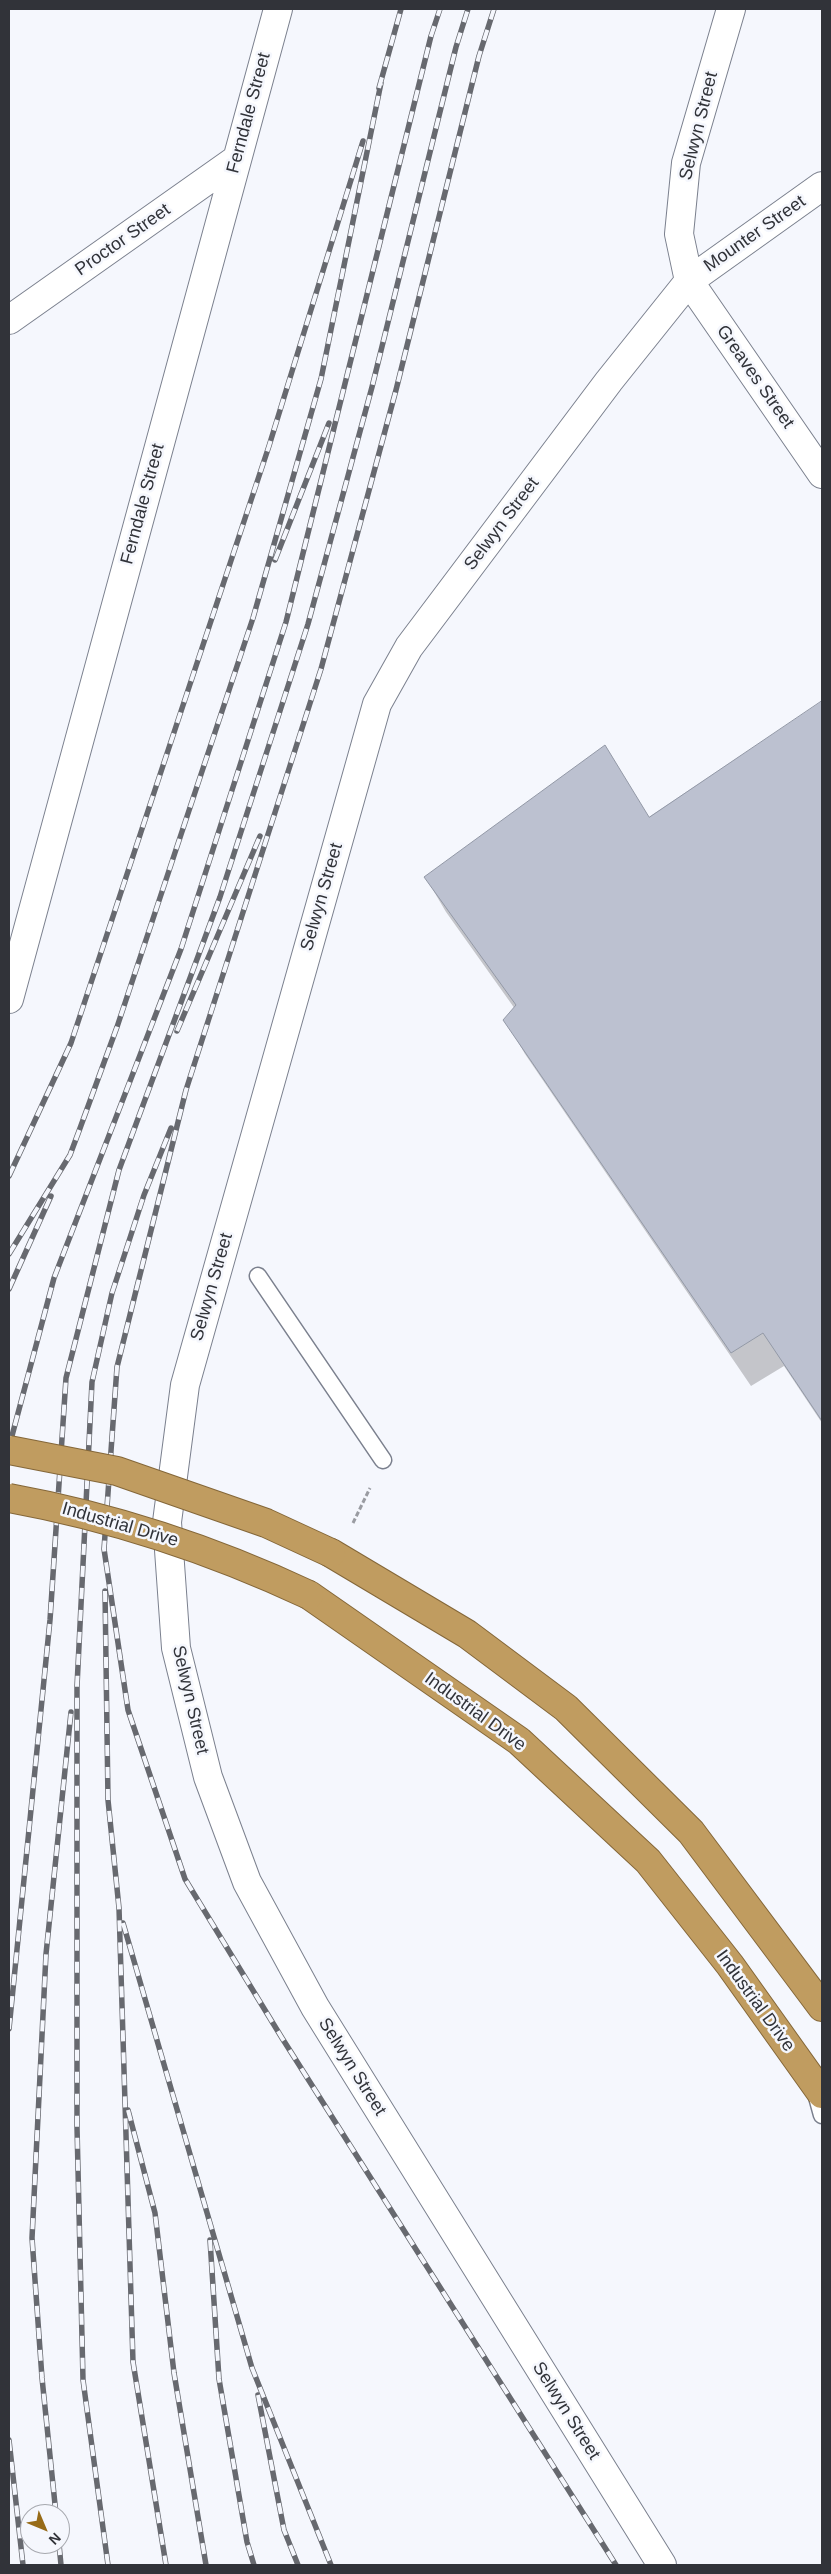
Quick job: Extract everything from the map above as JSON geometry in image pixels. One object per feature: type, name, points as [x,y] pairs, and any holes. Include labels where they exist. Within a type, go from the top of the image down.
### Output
[{"type":"highway","points":[[9,1450],[117,1471],[266,1522],[331,1553],[467,1634],[566,1708],[691,1832],[822,2007]]},
{"type":"highway","name":"Industrial Drive","points":[[9,1498],[50,1505],[124,1524],[198,1548],[309,1594],[518,1741],[648,1861],[730,1964],[817,2086]]},
{"type":"street","name":"Ferndale Street","points":[[9,999],[278,9]]},
{"type":"street","name":"Selwyn Street","points":[[662,2565],[315,2007],[247,1882],[208,1777],[176,1648],[166,1522],[185,1385],[377,704],[408,647],[609,381],[689,281],[679,234],[686,163],[731,9]]},
{"type":"street","name":"Proctor Street","points":[[9,320],[237,159]]},
{"type":"street","name":"Mounter Street","points":[[689,281],[822,186]]},
{"type":"street","name":"Greaves Street","points":[[689,281],[822,474]]},
{"type":"lane","points":[[258,1276],[383,1460]]},
{"type":"lane","points":[[817,2086],[822,2115]]},
{"type":"path","points":[[353,1523],[383,1460]]},
{"type":"building","points":[[822,701],[822,1421],[763,1333],[731,1353],[503,1020],[516,1005],[424,877],[605,745],[649,817]]},
{"type":"railway","points":[[379,88],[401,9]]},
{"type":"railway","points":[[9,1447],[54,1278],[181,949],[286,622],[431,36],[440,9]]},
{"type":"railway","points":[[9,2029],[50,1620],[66,1378],[119,1170],[220,897],[308,624],[372,387],[456,47],[468,9]]},
{"type":"railway","points":[[494,9],[479,56],[396,390],[321,669],[186,1090],[117,1367],[104,1549],[128,1710],[185,1879],[282,2038],[616,2565]]},
{"type":"railway","points":[[9,1254],[70,1155],[117,1027],[253,618],[321,379],[381,83]]},
{"type":"railway","points":[[9,1176],[71,1043],[269,446],[363,141]]},
{"type":"railway","points":[[275,560],[329,423]]},
{"type":"railway","points":[[177,1031],[260,836]]},
{"type":"railway","points":[[108,2565],[83,2380],[77,2127],[77,1686],[92,1382],[112,1293],[144,1195],[171,1128]]},
{"type":"railway","points":[[9,1289],[51,1196]]},
{"type":"railway","points":[[105,1591],[108,1800],[119,1908],[133,2362],[166,2565]]},
{"type":"railway","points":[[55,2504],[42,2378],[32,2238],[46,1954],[71,1712]]},
{"type":"railway","points":[[123,1923],[252,2368],[331,2565]]},
{"type":"railway","points":[[128,2110],[155,2213],[174,2373],[206,2565]]},
{"type":"railway","points":[[210,2240],[219,2379],[247,2542],[254,2565]]},
{"type":"railway","points":[[258,2395],[284,2530],[298,2565]]},
{"type":"railway","points":[[9,2440],[23,2565]]},
{"type":"railway","points":[[60,2554],[61,2565]]}]
